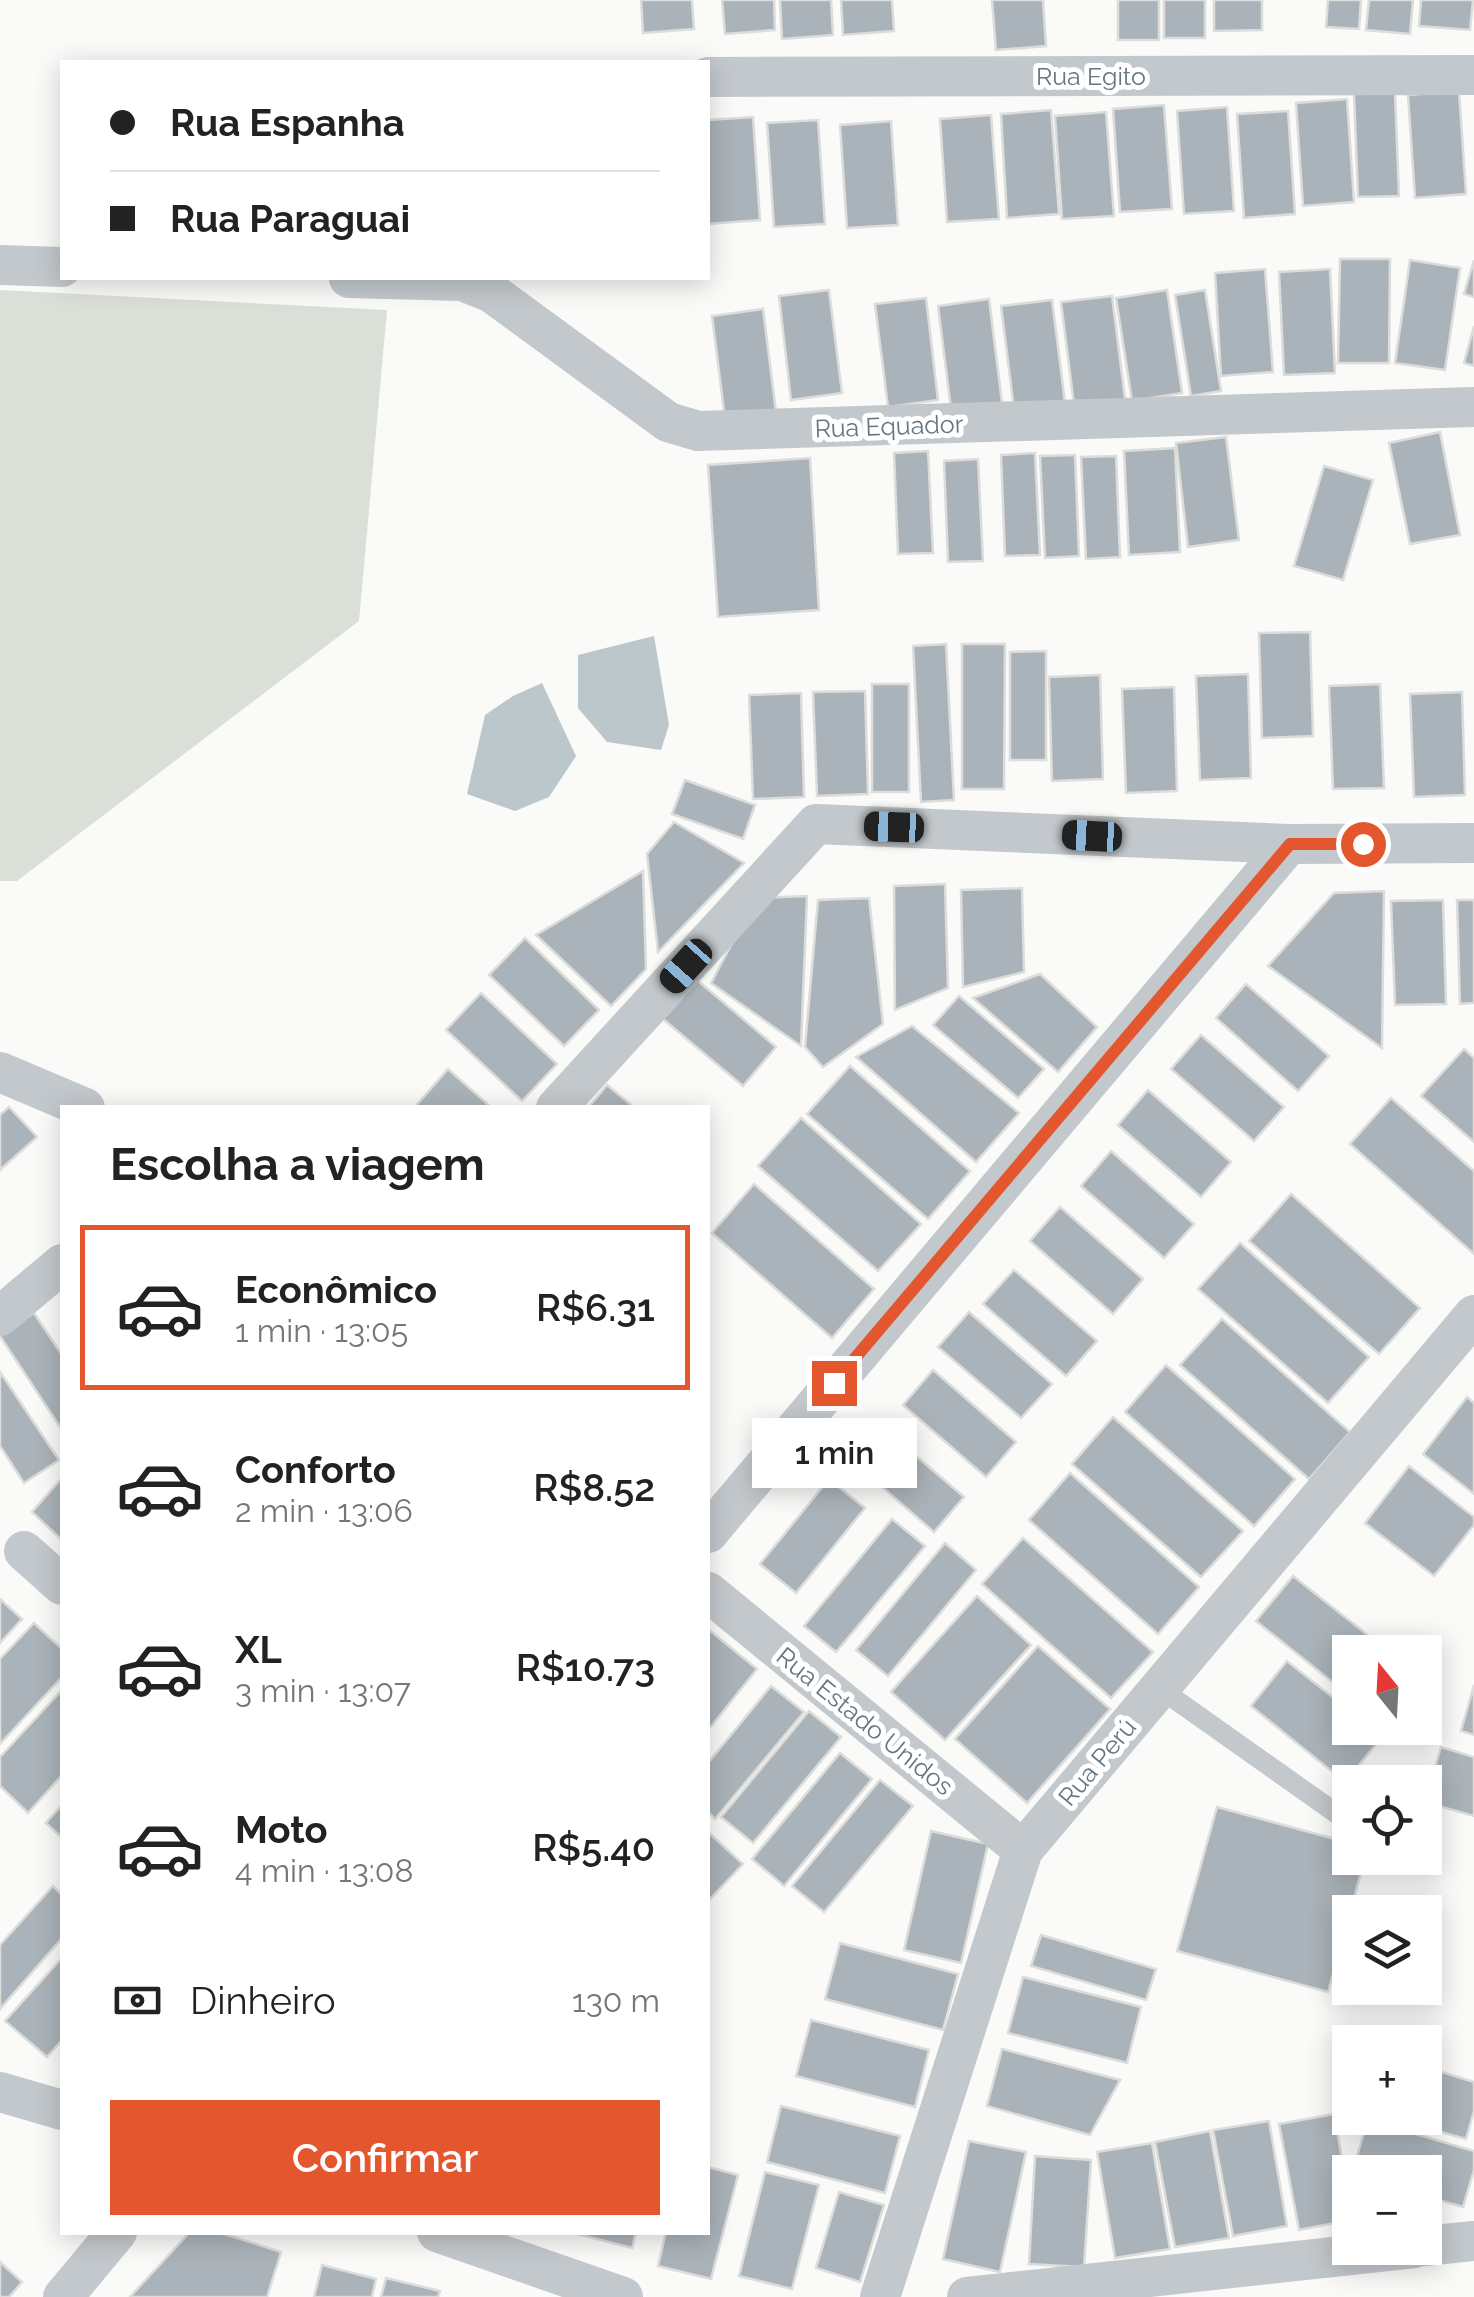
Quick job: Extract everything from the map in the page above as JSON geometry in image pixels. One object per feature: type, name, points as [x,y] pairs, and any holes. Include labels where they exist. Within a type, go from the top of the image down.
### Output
[{"type":"street","name":"Rua Egito","points":[[710,77],[1474,75]]},
{"type":"street","points":[[0,265],[60,267]]},
{"type":"street","name":"Rua Equador","points":[[427,280],[462,282],[492,293],[668,422],[698,432],[1474,407]]},
{"type":"street","points":[[559,1105],[816,824],[1290,844],[1474,843]]},
{"type":"street","points":[[710,1531],[1290,844]]},
{"type":"street","points":[[0,1072],[79,1105]]},
{"type":"street","points":[[0,1316],[60,1266]]},
{"type":"street","name":"Rua Perú","points":[[880,2297],[1023,1850],[1474,1315]]},
{"type":"street","points":[[24,1551],[60,1583]]},
{"type":"street","name":"Rua Estado Unidos","points":[[710,1594],[1023,1850]]},
{"type":"street","points":[[0,2092],[60,2109]]},
{"type":"street","points":[[63,2297],[115,2235]]},
{"type":"street","points":[[445,2235],[623,2297]]},
{"type":"street","points":[[967,2297],[1332,2257]]},
{"type":"lane","points":[[1159,1688],[1332,1810]]},
{"type":"shaded area","points":[[0,290],[387,310],[359,621],[17,881],[0,881]]},
{"type":"shaded area","points":[[654,636],[669,725],[661,750],[607,742],[578,708],[578,655]]},
{"type":"shaded area","points":[[542,683],[576,756],[549,797],[515,811],[467,794],[485,715]]},
{"type":"building","points":[[641,0],[692,0],[694,29],[643,33]]},
{"type":"building","points":[[722,0],[774,0],[775,30],[725,34]]},
{"type":"building","points":[[780,0],[831,0],[833,35],[782,39]]},
{"type":"building","points":[[841,0],[892,0],[894,31],[843,35]]},
{"type":"building","points":[[992,0],[1043,0],[1046,46],[996,50]]},
{"type":"building","points":[[1118,0],[1159,0],[1159,40],[1118,40]]},
{"type":"building","points":[[1164,0],[1205,0],[1205,38],[1164,38]]},
{"type":"building","points":[[1214,0],[1262,0],[1262,30],[1214,31]]},
{"type":"building","points":[[1328,0],[1361,0],[1359,29],[1326,27]]},
{"type":"building","points":[[1369,0],[1413,0],[1410,34],[1366,30]]},
{"type":"building","points":[[1421,0],[1473,0],[1470,30],[1419,26]]},
{"type":"building","points":[[1459,91],[1466,194],[1415,198],[1408,95]]},
{"type":"building","points":[[1395,92],[1399,196],[1358,197],[1354,94]]},
{"type":"building","points":[[1347,99],[1354,202],[1303,206],[1296,103]]},
{"type":"building","points":[[1164,105],[1172,209],[1120,212],[1113,109]]},
{"type":"building","points":[[1227,107],[1234,211],[1184,214],[1177,111]]},
{"type":"building","points":[[1051,110],[1059,214],[1007,218],[1001,114]]},
{"type":"building","points":[[1288,111],[1295,214],[1244,218],[1237,114]]},
{"type":"building","points":[[1106,112],[1114,216],[1062,219],[1055,116]]},
{"type":"building","points":[[991,115],[999,219],[947,222],[940,119]]},
{"type":"building","points":[[753,117],[760,220],[710,224],[710,120]]},
{"type":"building","points":[[818,120],[825,224],[774,227],[767,123]]},
{"type":"building","points":[[891,121],[898,225],[847,228],[840,125]]},
{"type":"building","points":[[1340,259],[1390,259],[1389,363],[1338,363]]},
{"type":"building","points":[[1410,260],[1460,268],[1445,370],[1395,363]]},
{"type":"building","points":[[1474,260],[1474,297],[1464,294]]},
{"type":"building","points":[[1265,269],[1273,372],[1221,376],[1215,273]]},
{"type":"building","points":[[1330,269],[1335,373],[1284,375],[1279,272]]},
{"type":"building","points":[[829,290],[842,393],[791,400],[779,296]]},
{"type":"building","points":[[1167,290],[1182,393],[1132,401],[1116,298]]},
{"type":"building","points":[[1205,290],[1221,391],[1191,396],[1175,295]]},
{"type":"building","points":[[1112,296],[1125,399],[1074,405],[1061,302]]},
{"type":"building","points":[[926,298],[938,400],[888,407],[875,304]]},
{"type":"building","points":[[989,299],[1002,403],[951,409],[938,306]]},
{"type":"building","points":[[1052,300],[1065,403],[1014,409],[1001,306]]},
{"type":"building","points":[[763,309],[776,412],[725,419],[712,316]]},
{"type":"building","points":[[1474,326],[1474,366],[1464,363]]},
{"type":"building","points":[[1440,432],[1460,535],[1410,544],[1389,443]]},
{"type":"building","points":[[1226,437],[1239,540],[1188,547],[1176,443]]},
{"type":"building","points":[[1175,448],[1180,552],[1129,555],[1124,451]]},
{"type":"building","points":[[928,451],[933,553],[898,554],[894,453]]},
{"type":"building","points":[[1035,453],[1040,555],[1005,556],[1001,455]]},
{"type":"building","points":[[1075,455],[1079,556],[1045,558],[1040,456]]},
{"type":"building","points":[[1116,456],[1120,557],[1086,559],[1081,457]]},
{"type":"building","points":[[810,458],[819,610],[718,617],[708,465]]},
{"type":"building","points":[[978,459],[983,561],[948,562],[944,461]]},
{"type":"building","points":[[1324,466],[1373,480],[1343,580],[1294,566]]},
{"type":"building","points":[[1310,632],[1313,736],[1262,738],[1259,633]]},
{"type":"building","points":[[946,644],[954,800],[921,802],[913,646]]},
{"type":"building","points":[[962,644],[1005,644],[1004,789],[962,789]]},
{"type":"building","points":[[1046,651],[1046,760],[1010,760],[1010,652]]},
{"type":"building","points":[[1248,674],[1251,778],[1200,780],[1196,676]]},
{"type":"building","points":[[1100,675],[1103,779],[1052,781],[1049,677]]},
{"type":"building","points":[[872,684],[909,684],[909,792],[872,792]]},
{"type":"building","points":[[1380,684],[1384,788],[1333,789],[1329,686]]},
{"type":"building","points":[[1174,687],[1177,791],[1126,793],[1122,689]]},
{"type":"building","points":[[865,691],[868,794],[817,796],[813,692]]},
{"type":"building","points":[[1462,692],[1465,795],[1414,797],[1410,694]]},
{"type":"building","points":[[801,693],[804,797],[753,799],[749,695]]},
{"type":"building","points":[[685,780],[755,805],[743,839],[672,814]]},
{"type":"building","points":[[674,822],[744,863],[658,952],[647,854]]},
{"type":"building","points":[[643,871],[646,969],[611,1006],[536,935]]},
{"type":"building","points":[[945,884],[948,988],[895,1010],[894,886]]},
{"type":"building","points":[[1022,888],[1024,972],[963,987],[961,890]]},
{"type":"building","points":[[1384,891],[1382,1048],[1268,966],[1334,893]]},
{"type":"building","points":[[807,896],[801,1046],[711,983],[756,898]]},
{"type":"building","points":[[869,898],[883,1024],[823,1067],[805,1047],[818,900]]},
{"type":"building","points":[[1443,900],[1446,1004],[1395,1005],[1391,901]]},
{"type":"building","points":[[1457,900],[1474,900],[1474,1003],[1460,1004]]},
{"type":"building","points":[[525,938],[599,1010],[564,1046],[489,975]]},
{"type":"building","points":[[1040,974],[1097,1027],[1058,1072],[973,998]]},
{"type":"building","points":[[697,980],[776,1047],[743,1086],[663,1019]]},
{"type":"building","points":[[1246,984],[1329,1056],[1298,1091],[1216,1018]]},
{"type":"building","points":[[481,993],[557,1064],[522,1101],[446,1030]]},
{"type":"building","points":[[959,996],[1044,1069],[1018,1098],[933,1025]]},
{"type":"building","points":[[912,1026],[1019,1113],[976,1162],[856,1057]]},
{"type":"building","points":[[1201,1035],[1284,1107],[1254,1141],[1171,1069]]},
{"type":"building","points":[[1464,1049],[1474,1058],[1474,1142],[1421,1096]]},
{"type":"building","points":[[850,1066],[970,1171],[928,1219],[807,1114]]},
{"type":"building","points":[[448,1069],[489,1105],[417,1105]]},
{"type":"building","points":[[607,1085],[631,1105],[590,1105]]},
{"type":"building","points":[[1148,1090],[1231,1162],[1201,1197],[1118,1125]]},
{"type":"building","points":[[1391,1098],[1474,1171],[1474,1254],[1350,1144]]},
{"type":"building","points":[[9,1107],[37,1137],[0,1170],[0,1115]]},
{"type":"building","points":[[801,1118],[921,1224],[878,1271],[758,1166]]},
{"type":"building","points":[[1111,1151],[1194,1224],[1164,1258],[1081,1186]]},
{"type":"building","points":[[754,1184],[874,1289],[832,1338],[712,1233]]},
{"type":"building","points":[[1291,1194],[1420,1308],[1379,1354],[1249,1241]]},
{"type":"building","points":[[1060,1207],[1143,1279],[1113,1314],[1030,1241]]},
{"type":"building","points":[[1240,1243],[1369,1357],[1328,1403],[1198,1289]]},
{"type":"building","points":[[1014,1270],[1097,1341],[1066,1376],[983,1304]]},
{"type":"building","points":[[969,1312],[1052,1384],[1021,1418],[938,1347]]},
{"type":"building","points":[[34,1313],[60,1352],[60,1427],[0,1336]]},
{"type":"building","points":[[1222,1319],[1350,1432],[1309,1479],[1180,1365]]},
{"type":"building","points":[[1166,1365],[1295,1479],[1254,1526],[1125,1412]]},
{"type":"building","points":[[933,1370],[1016,1442],[986,1477],[903,1405]]},
{"type":"building","points":[[0,1372],[59,1460],[24,1483],[0,1446]]},
{"type":"building","points":[[1467,1397],[1474,1403],[1474,1494],[1423,1454]]},
{"type":"building","points":[[1113,1417],[1243,1531],[1201,1577],[1072,1464]]},
{"type":"building","points":[[881,1426],[964,1497],[934,1532],[851,1460]]},
{"type":"building","points":[[1409,1466],[1474,1517],[1474,1525],[1434,1576],[1365,1523]]},
{"type":"building","points":[[1070,1473],[1199,1587],[1158,1634],[1029,1520]]},
{"type":"building","points":[[829,1479],[865,1508],[796,1593],[760,1564]]},
{"type":"building","points":[[60,1480],[60,1538],[32,1512]]},
{"type":"building","points":[[892,1519],[925,1546],[836,1652],[804,1626]]},
{"type":"building","points":[[1023,1538],[1153,1652],[1111,1698],[982,1584]]},
{"type":"building","points":[[945,1543],[976,1570],[888,1676],[856,1650]]},
{"type":"building","points":[[1293,1576],[1368,1635],[1332,1635],[1332,1682],[1256,1621]]},
{"type":"building","points":[[977,1596],[1031,1645],[945,1740],[891,1692]]},
{"type":"building","points":[[0,1599],[22,1619],[0,1643]]},
{"type":"building","points":[[34,1623],[60,1647],[60,1679],[0,1744],[0,1659]]},
{"type":"building","points":[[710,1631],[757,1669],[710,1728]]},
{"type":"building","points":[[1038,1646],[1110,1709],[1027,1803],[955,1739]]},
{"type":"building","points":[[1287,1661],[1332,1697],[1332,1745],[1375,1745],[1359,1765],[1332,1765],[1332,1771],[1251,1706]]},
{"type":"building","points":[[1474,1685],[1474,1735],[1461,1731]]},
{"type":"building","points":[[771,1686],[804,1712],[715,1819],[710,1814],[710,1761]]},
{"type":"building","points":[[60,1692],[60,1777],[28,1813],[0,1786],[0,1757]]},
{"type":"building","points":[[809,1711],[841,1737],[753,1843],[721,1817]]},
{"type":"building","points":[[1441,1747],[1474,1757],[1474,1816],[1442,1807],[1442,1765],[1436,1765]]},
{"type":"building","points":[[840,1753],[872,1779],[784,1886],[752,1859]]},
{"type":"building","points":[[880,1780],[913,1806],[824,1912],[792,1886]]},
{"type":"building","points":[[60,1807],[60,1836],[46,1823]]},
{"type":"building","points":[[1217,1807],[1332,1838],[1332,1875],[1360,1875],[1355,1895],[1332,1895],[1332,1978],[1328,1992],[1177,1951]]},
{"type":"building","points":[[931,1831],[988,1844],[961,1963],[904,1950]]},
{"type":"building","points":[[710,1834],[743,1864],[710,1899]]},
{"type":"building","points":[[53,1886],[60,1893],[60,1940],[0,2009],[0,1945]]},
{"type":"building","points":[[1041,1935],[1156,1969],[1146,2000],[1031,1966]]},
{"type":"building","points":[[840,1943],[958,1974],[943,2030],[825,1999]]},
{"type":"building","points":[[60,1960],[60,2042],[47,2057],[5,2021]]},
{"type":"building","points":[[1023,1977],[1141,2007],[1127,2063],[1008,2033]]},
{"type":"building","points":[[811,2020],[929,2050],[915,2107],[796,2076]]},
{"type":"building","points":[[1002,2049],[1120,2080],[1090,2135],[987,2106]]},
{"type":"building","points":[[1442,2072],[1474,2082],[1474,2111],[1466,2139],[1442,2132]]},
{"type":"building","points":[[781,2106],[900,2136],[885,2193],[767,2162]]},
{"type":"building","points":[[1332,2114],[1332,2135],[1338,2135],[1341,2155],[1332,2155],[1332,2224],[1299,2230],[1279,2124]]},
{"type":"building","points":[[1269,2121],[1287,2226],[1233,2236],[1213,2130]]},
{"type":"building","points":[[1210,2131],[1229,2238],[1175,2247],[1155,2142]]},
{"type":"building","points":[[1363,2135],[1419,2135],[1474,2151],[1474,2170],[1463,2207],[1442,2201],[1442,2155],[1357,2155]]},
{"type":"building","points":[[969,2141],[1026,2152],[1000,2272],[943,2259]]},
{"type":"building","points":[[1152,2143],[1170,2249],[1115,2258],[1097,2152]]},
{"type":"building","points":[[1035,2156],[1091,2160],[1084,2267],[1029,2264]]},
{"type":"building","points":[[710,2168],[738,2175],[711,2279],[658,2266],[665,2235],[710,2235]]},
{"type":"building","points":[[765,2172],[819,2185],[792,2289],[739,2276]]},
{"type":"building","points":[[839,2192],[884,2205],[860,2282],[816,2268]]},
{"type":"building","points":[[187,2235],[227,2235],[281,2252],[267,2297],[130,2297]]},
{"type":"building","points":[[582,2235],[635,2235],[632,2248]]},
{"type":"building","points":[[0,2262],[22,2282],[9,2297],[0,2297]]},
{"type":"building","points":[[322,2265],[376,2279],[372,2297],[314,2297]]},
{"type":"building","points":[[386,2278],[440,2291],[438,2297],[381,2297]]},
{"type":"route","points":[[834,1383],[1290,844],[1363,844]]}]
